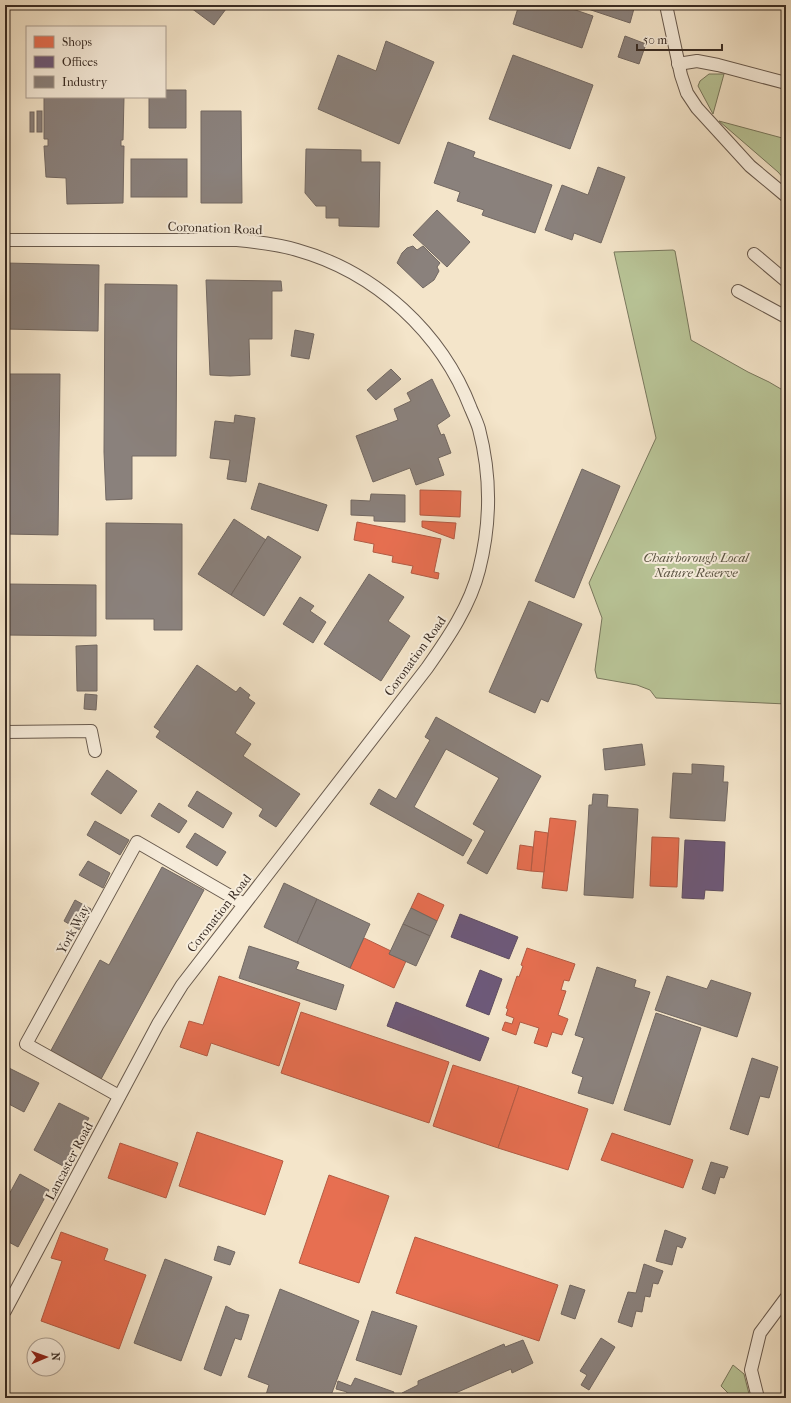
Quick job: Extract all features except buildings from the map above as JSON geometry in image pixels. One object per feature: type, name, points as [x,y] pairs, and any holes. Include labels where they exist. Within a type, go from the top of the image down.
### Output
[{"type":"street","points":[[666,5],[678,64],[687,93],[697,108],[750,166],[786,196]]},
{"type":"street","points":[[678,64],[697,61],[786,83]]},
{"type":"street","name":"Coronation Road","points":[[5,240],[237,240],[271,244],[298,250],[330,262],[362,279],[396,303],[424,330],[447,360],[465,393],[479,429],[486,467],[489,500],[486,535],[479,571],[467,604],[449,637],[427,668],[182,985],[158,1024]]},
{"type":"street","points":[[754,254],[786,281]]},
{"type":"street","points":[[738,291],[786,317]]},
{"type":"street","points":[[5,732],[91,731],[95,751]]},
{"type":"street","name":"York Way","points":[[119,1096],[26,1044],[137,842],[244,904]]},
{"type":"street","name":"Lancaster Road","points":[[5,1311],[158,1024]]},
{"type":"street","points":[[758,1398],[751,1370],[760,1333],[786,1298]]},
{"type":"green space","points":[[709,74],[724,74],[713,114],[698,86],[700,81]]},
{"type":"green space","points":[[719,121],[786,139],[785,180],[778,172]]},
{"type":"green space","name":"Chairborough Local Nature Reserve","points":[[675,251],[691,340],[786,392],[786,704],[656,698],[650,690],[637,685],[597,678],[595,670],[602,618],[589,583],[656,438],[614,252]]},
{"type":"green space","points":[[733,1365],[744,1374],[750,1398],[733,1398],[721,1386]]}]
